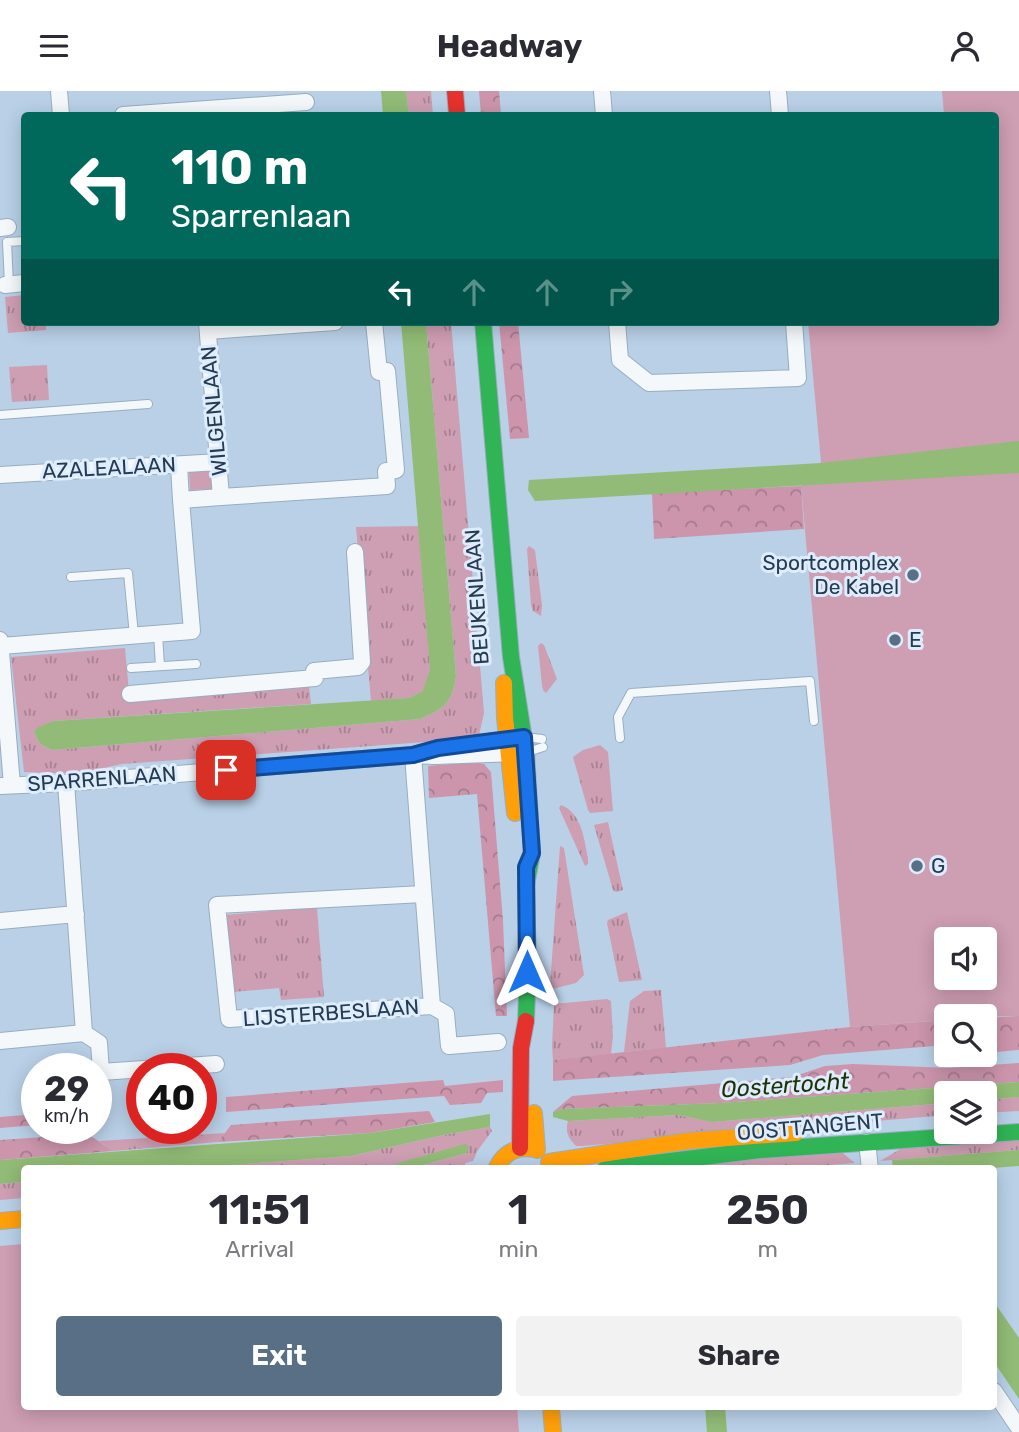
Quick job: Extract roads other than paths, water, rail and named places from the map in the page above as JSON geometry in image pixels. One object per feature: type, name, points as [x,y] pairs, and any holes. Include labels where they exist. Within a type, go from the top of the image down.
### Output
[{"type":"street","points":[[59,91],[61,112]]},
{"type":"street","points":[[455,91],[457,112]]},
{"type":"street","points":[[463,91],[465,112]]},
{"type":"street","points":[[602,91],[604,112]]},
{"type":"street","points":[[778,91],[780,112]]},
{"type":"street","points":[[169,112],[306,103]]},
{"type":"street","points":[[208,327],[229,326]]},
{"type":"street","points":[[221,497],[387,486],[386,471],[396,470],[387,371],[379,372],[374,326]]},
{"type":"street","name":"BEUKENLAAN","points":[[475,326],[503,654],[508,746],[519,853],[526,867]]},
{"type":"street","name":"BEUKENLAAN","points":[[483,326],[511,657],[525,745],[532,853],[526,867],[526,1033],[531,1048],[527,1119],[520,1147]]},
{"type":"street","points":[[617,326],[620,359],[649,383],[798,378],[794,326]]},
{"type":"street","name":"WILGENLAAN","points":[[181,500],[221,497],[208,327]]},
{"type":"street","name":"AZALEALAAN","points":[[0,475],[219,462]]},
{"type":"street","points":[[1,646],[192,631],[178,465]]},
{"type":"street","points":[[130,694],[315,678],[314,671],[356,667],[362,662],[355,552]]},
{"type":"street","points":[[0,640],[6,785]]},
{"type":"street","name":"SPARRENLAAN","points":[[6,785],[66,783],[413,755],[438,748],[525,745]]},
{"type":"street","name":"LIJSTERBESLAAN","points":[[413,755],[424,894],[432,1006],[229,1019],[217,905],[424,894]]},
{"type":"street","points":[[66,783],[84,1033]]},
{"type":"street","points":[[0,921],[76,914]]},
{"type":"street","points":[[432,1006],[446,1014],[449,1046],[498,1042]]},
{"type":"street","points":[[0,1041],[84,1033],[99,1043],[101,1072],[126,1070]]},
{"type":"street","points":[[997,1118],[1019,1117]]},
{"type":"street","name":"BEUKENLAAN","points":[[527,1119],[546,1160]]},
{"type":"street","name":"OOSTTANGENT","points":[[520,1147],[546,1160],[687,1141],[934,1123]]},
{"type":"street","name":"OOSTTANGENT","points":[[633,1165],[867,1142],[1019,1132]]},
{"type":"street","points":[[867,1142],[870,1165]]},
{"type":"street","points":[[498,1165],[504,1155],[520,1147]]},
{"type":"street","points":[[0,1220],[21,1219]]},
{"type":"street","points":[[0,1235],[21,1233]]},
{"type":"street","points":[[997,1395],[1019,1428]]},
{"type":"street","points":[[551,1410],[553,1432]]},
{"type":"lane","points":[[13,284],[7,242],[21,241]]},
{"type":"lane","points":[[0,415],[148,404]]},
{"type":"lane","points":[[71,577],[128,573],[134,635]]},
{"type":"lane","points":[[158,634],[160,666]]},
{"type":"lane","points":[[131,668],[196,664]]},
{"type":"lane","points":[[620,738],[618,717],[631,693],[810,681],[814,721]]},
{"type":"lane","points":[[525,745],[543,743],[525,745]]},
{"type":"place","name":"Sportcomplex De Kabel","points":[[913,575]]},
{"type":"place","name":"E","points":[[895,640]]},
{"type":"place","name":"G","points":[[917,866]]},
{"type":"water label","name":"Oostertocht","points":[[785,1085]]}]
